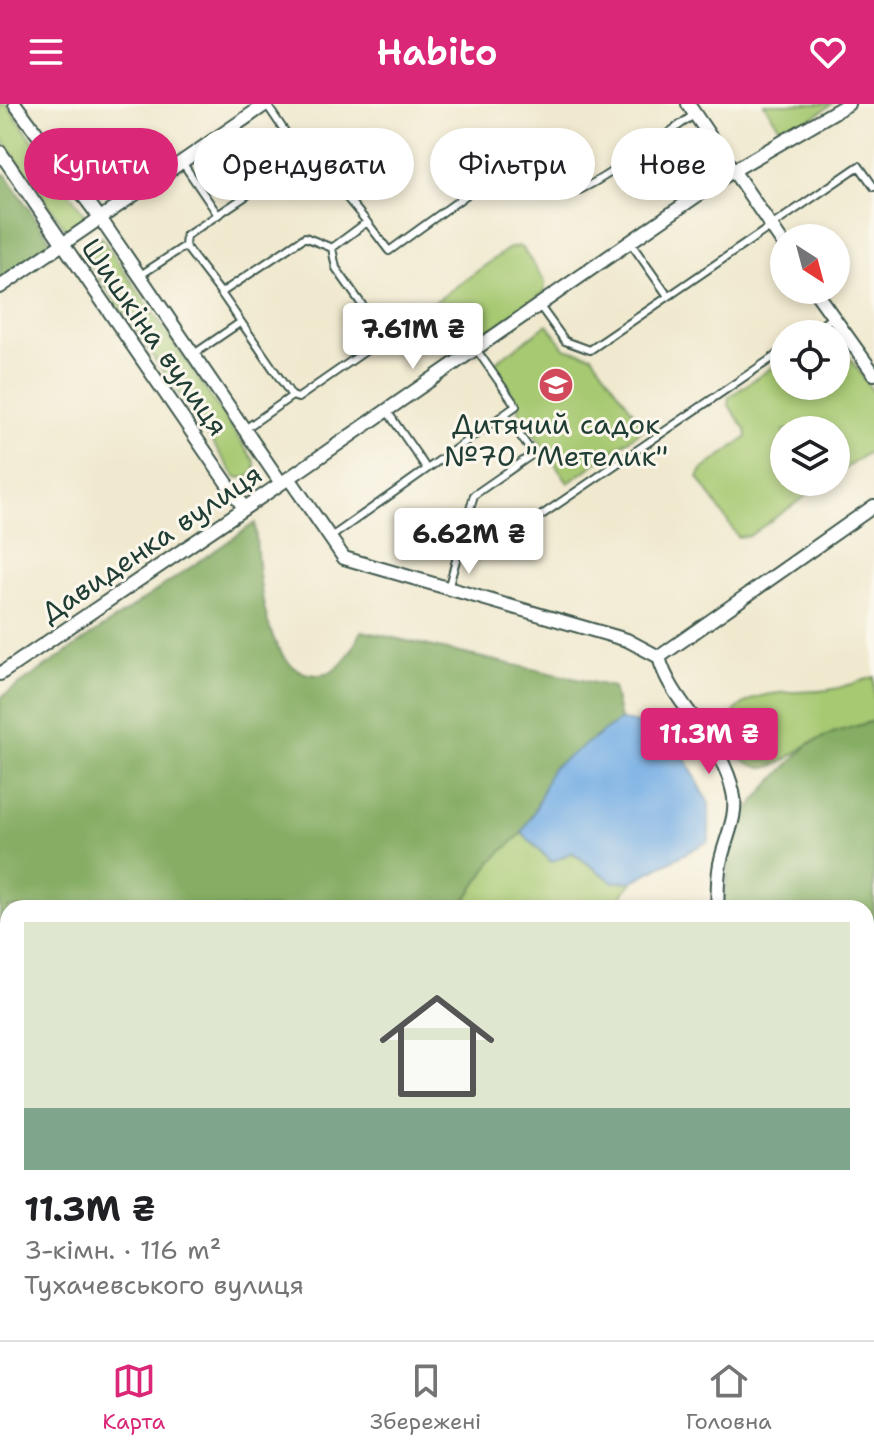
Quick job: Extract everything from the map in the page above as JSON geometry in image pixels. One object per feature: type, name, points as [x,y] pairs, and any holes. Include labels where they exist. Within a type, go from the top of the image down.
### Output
[{"type":"street","points":[[0,287],[266,104]]},
{"type":"street","name":"Давиденка вулиця","points":[[735,169],[848,104]]},
{"type":"street","points":[[20,106],[244,430],[285,481]]},
{"type":"street","points":[[692,109],[705,128]]},
{"type":"street","name":"Шишкiна вулиця","points":[[0,152],[244,508]]},
{"type":"street","points":[[735,172],[770,224]]},
{"type":"street","name":"Давиденка вулиця","points":[[0,674],[691,200]]},
{"type":"street","points":[[824,304],[874,374]]},
{"type":"street","name":"Давиденка вулиця","points":[[285,481],[344,558],[627,640],[659,657]]},
{"type":"street","points":[[717,900],[719,866],[734,813],[734,794],[722,761],[704,729],[663,671],[659,657],[874,506]]},
{"type":"lane","points":[[266,104],[282,128]]},
{"type":"lane","points":[[349,200],[389,251],[522,157],[534,165],[559,194],[568,196],[578,193],[692,109]]},
{"type":"lane","points":[[182,162],[218,215]]},
{"type":"lane","points":[[774,224],[859,166],[874,187]]},
{"type":"lane","points":[[240,200],[186,236],[185,246],[292,396],[298,398],[390,334]]},
{"type":"lane","points":[[332,248],[367,222]]},
{"type":"lane","points":[[539,305],[565,341],[590,350],[770,227]]},
{"type":"lane","points":[[221,293],[305,237],[332,248]]},
{"type":"lane","points":[[630,242],[668,296]]},
{"type":"lane","points":[[139,276],[185,246]]},
{"type":"lane","points":[[332,248],[336,268],[377,326]]},
{"type":"lane","points":[[829,320],[833,317]]},
{"type":"lane","points":[[193,355],[241,322]]},
{"type":"lane","points":[[329,538],[516,406],[476,349]]},
{"type":"lane","points":[[466,525],[508,538],[770,360]]},
{"type":"lane","points":[[244,430],[292,396]]},
{"type":"lane","points":[[387,411],[427,469]]},
{"type":"lane","points":[[448,589],[474,495],[533,454],[505,414]]},
{"type":"green space","points":[[0,104],[7,104],[24,128],[24,170],[0,136]]},
{"type":"green space","points":[[764,104],[832,104],[786,136]]},
{"type":"green space","points":[[5,174],[53,244],[0,280],[0,175]]},
{"type":"green space","points":[[45,200],[74,200],[84,214],[83,225],[72,231],[65,228]]},
{"type":"green space","points":[[101,237],[255,462],[255,470],[249,476],[235,476],[81,251],[89,242]]},
{"type":"green space","points":[[522,248],[545,281],[545,292],[468,347],[457,349],[430,312],[432,304],[508,249]]},
{"type":"green space","points":[[548,324],[564,348],[592,355],[645,428],[568,483],[519,413],[519,403],[493,364]]},
{"type":"green space","points":[[850,358],[874,393],[874,448],[850,465],[850,416],[770,416],[770,496],[806,496],[749,536],[738,537],[698,477],[702,470],[747,437],[746,430],[728,404],[729,397],[770,369],[770,400],[850,400]]},
{"type":"green space","points":[[255,523],[266,614],[273,637],[284,657],[298,670],[317,675],[333,671],[345,660],[362,631],[613,687],[620,720],[552,769],[522,833],[492,861],[465,900],[0,900],[0,698]]},
{"type":"green space","points":[[874,677],[874,721],[818,739],[768,767],[748,762],[733,747],[728,727],[731,717],[748,701],[772,694],[833,689]]},
{"type":"green space","points":[[874,721],[874,900],[724,900],[734,827],[807,745],[835,732]]},
{"type":"green space","points":[[522,833],[551,862],[571,852],[613,882],[633,881],[619,900],[465,900],[492,861]]},
{"type":"water","points":[[620,720],[671,730],[709,804],[709,841],[633,881],[613,882],[572,852],[552,862],[522,833],[536,808],[551,769]]},
{"type":"place","name":"Дитячий садок №70 \"Метелик\"","points":[[556,385]]}]
